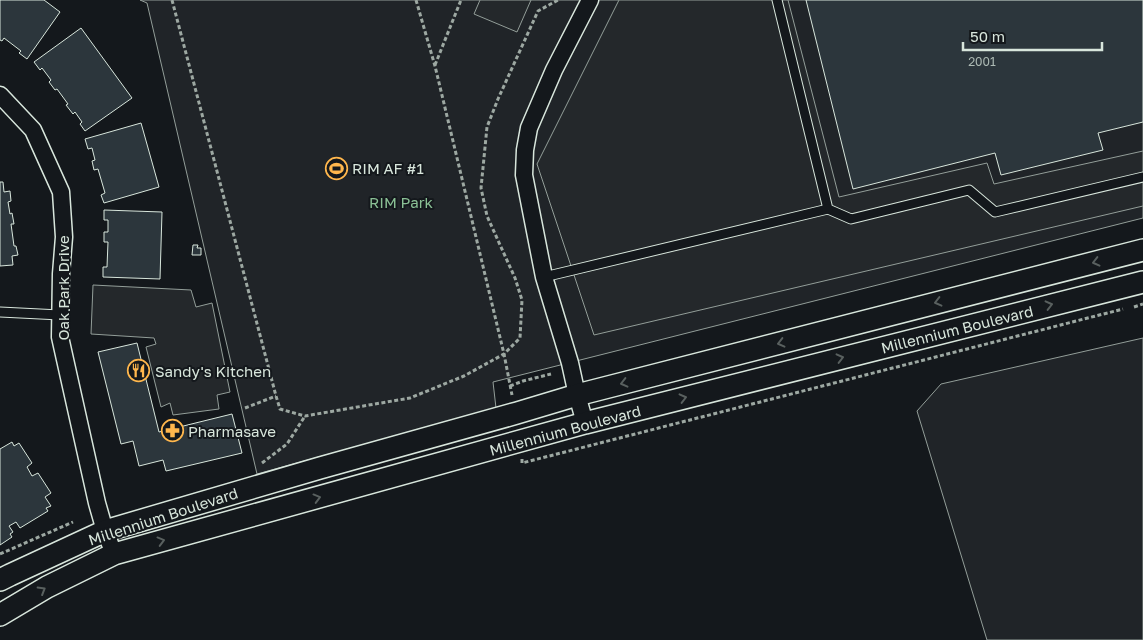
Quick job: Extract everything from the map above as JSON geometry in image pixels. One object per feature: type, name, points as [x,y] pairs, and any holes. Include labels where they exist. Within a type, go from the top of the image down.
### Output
[{"type":"street","points":[[585,423],[570,362],[544,277],[524,175],[525,150],[529,128],[554,70],[590,0]]},
{"type":"street","name":"Oak Park Drive","points":[[0,95],[33,130],[61,192],[64,236],[60,337],[97,503],[114,554]]},
{"type":"street","name":"Millennium Boulevard","points":[[0,580],[105,531],[320,468],[577,395],[1143,250]]},
{"type":"street","name":"Millennium Boulevard","points":[[0,616],[47,587],[114,554],[585,423],[1143,282]]},
{"type":"lane","points":[[777,0],[828,209]]},
{"type":"lane","points":[[544,277],[828,209],[851,219],[969,190],[995,212],[1143,176]]},
{"type":"lane","points":[[0,312],[60,315]]},
{"type":"path","points":[[172,0],[280,409],[304,416],[410,398],[464,376],[504,354],[520,338]]},
{"type":"path","points":[[416,0],[435,66],[504,354],[512,395]]},
{"type":"path","points":[[435,66],[461,0]]},
{"type":"path","points":[[522,463],[1143,304]]},
{"type":"path","points":[[510,386],[551,374]]},
{"type":"path","points":[[245,408],[276,396]]},
{"type":"path","points":[[254,465],[263,463],[287,444],[304,416]]},
{"type":"path","points":[[0,554],[76,520]]},
{"type":"green space","name":"RIM Park","points":[[140,0],[1143,0],[1143,218],[493,382],[496,408],[257,474],[147,3]]},
{"type":"green space","points":[[1143,338],[1143,640],[987,640],[917,411],[941,384]]},
{"type":"shaded area","points":[[480,0],[531,0],[517,32],[474,14]]},
{"type":"shaded area","points":[[619,0],[788,0],[839,197],[987,163],[994,184],[1143,151],[1143,206],[594,335],[537,164]]},
{"type":"shaded area","points":[[93,285],[191,290],[196,307],[212,303],[230,392],[217,395],[219,409],[173,415],[170,403],[161,407],[146,347],[156,344],[154,338],[91,334]]},
{"type":"building","points":[[0,0],[44,0],[60,12],[27,59],[19,53],[21,51],[4,38],[2,41],[0,40]]},
{"type":"building","points":[[806,0],[1143,0],[1143,122],[1098,133],[1103,150],[1001,175],[995,153],[853,189]]},
{"type":"building","points":[[81,28],[132,98],[85,131],[80,124],[82,122],[75,112],[73,114],[57,89],[55,90],[49,82],[51,80],[42,68],[40,70],[34,62]]},
{"type":"building","points":[[141,123],[159,187],[104,203],[101,195],[105,193],[98,169],[94,170],[92,161],[95,160],[92,148],[88,149],[85,139]]},
{"type":"building","points":[[0,182],[3,182],[4,192],[10,191],[11,201],[8,202],[14,224],[11,224],[14,246],[16,246],[18,255],[12,256],[13,265],[0,266]]},
{"type":"building","points":[[104,210],[162,212],[160,279],[103,277],[103,267],[107,267],[108,242],[104,242],[104,232],[108,232],[108,220],[104,220]]},
{"type":"building","points":[[193,245],[198,245],[197,248],[201,248],[201,255],[192,255]]},
{"type":"building","points":[[137,343],[159,432],[232,414],[242,453],[166,471],[163,460],[139,466],[133,441],[121,444],[98,352]]},
{"type":"building","points":[[12,442],[14,446],[19,443],[32,463],[27,467],[32,476],[38,473],[51,493],[45,497],[51,506],[46,508],[48,511],[20,528],[16,522],[9,526],[13,532],[10,534],[12,537],[0,545],[0,449]]},
{"type":"place","name":"RIM AF #1","points":[[336,168]]},
{"type":"place","name":"Sandy's Kitchen","points":[[139,371]]},
{"type":"place","name":"Pharmasave","points":[[172,431]]}]
